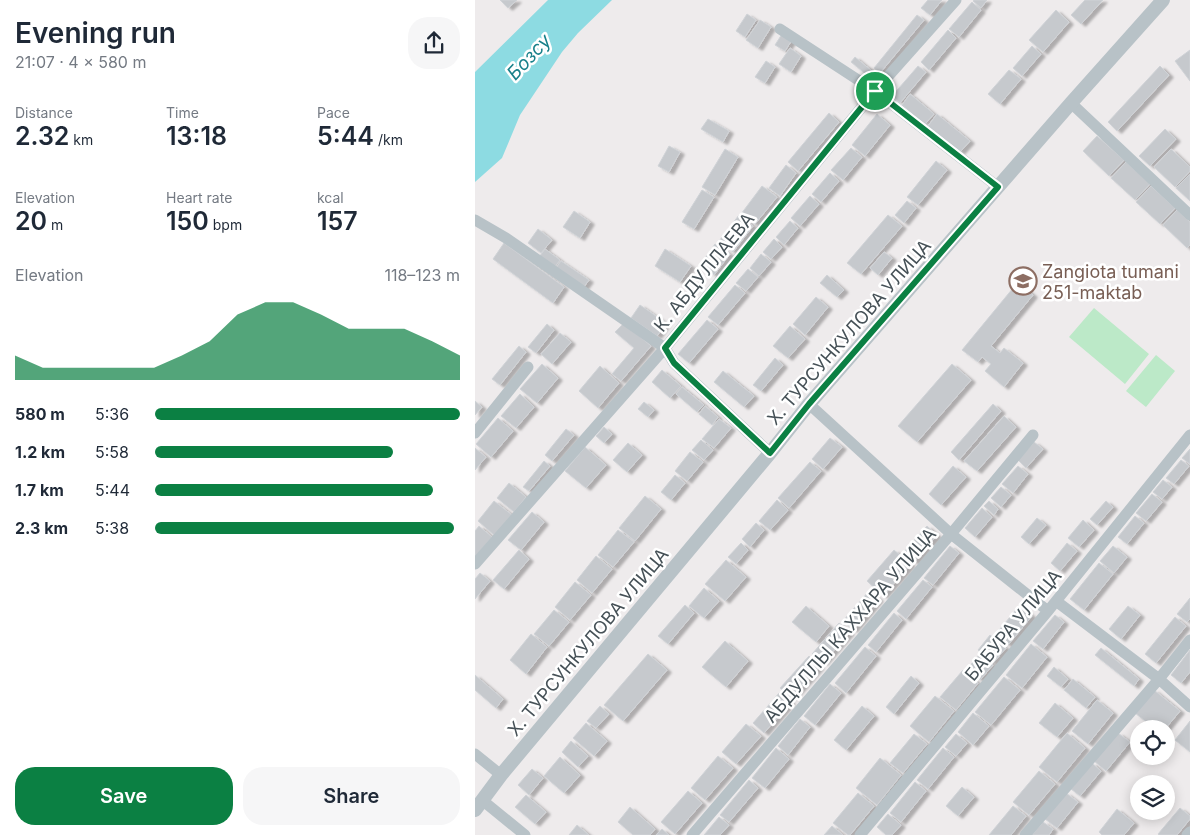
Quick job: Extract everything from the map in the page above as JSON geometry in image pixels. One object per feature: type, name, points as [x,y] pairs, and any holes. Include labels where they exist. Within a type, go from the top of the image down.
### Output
[{"type":"street","name":"К. АБДУЛЛАЕВА","points":[[475,564],[665,348],[875,91],[957,0]]},
{"type":"street","name":"Х. ТУРСУНКУЛОВА УЛИЦА","points":[[479,805],[501,775],[809,404],[1163,0]]},
{"type":"street","points":[[780,29],[875,91],[998,187]]},
{"type":"street","points":[[1071,103],[1190,215]]},
{"type":"street","points":[[475,220],[506,238],[665,348],[674,363],[770,453]]},
{"type":"street","points":[[475,433],[528,367]]},
{"type":"street","points":[[809,404],[951,534],[1048,611]]},
{"type":"street","name":"АБДУЛЛЫ КАХХАРА УЛИЦА","points":[[692,835],[951,534],[1033,435]]},
{"type":"street","name":"БАБУРА УЛИЦА","points":[[860,835],[1048,611],[1190,436]]},
{"type":"street","points":[[1056,601],[1159,679],[1190,707]]},
{"type":"street","points":[[1025,835],[1159,679],[1190,640]]},
{"type":"street","points":[[475,754],[501,775]]},
{"type":"street","points":[[479,805],[525,835]]},
{"type":"street","points":[[1187,835],[1190,832]]},
{"type":"green space","points":[[1094,308],[1149,354],[1125,384],[1069,337]]},
{"type":"green space","points":[[1156,355],[1175,371],[1146,407],[1126,391]]},
{"type":"water","name":"Бозсу","points":[[548,0],[612,0],[578,33],[562,52],[520,115],[502,158],[475,182],[475,72]]},
{"type":"building","points":[[500,0],[517,0],[508,8]]},
{"type":"building","points":[[928,0],[942,0],[930,15],[921,8]]},
{"type":"building","points":[[974,0],[987,0],[981,8]]},
{"type":"building","points":[[1085,0],[1103,0],[1081,24],[1071,15]]},
{"type":"building","points":[[972,2],[981,10],[959,37],[949,29]]},
{"type":"building","points":[[1056,10],[1069,22],[1043,52],[1029,40]]},
{"type":"building","points":[[747,14],[756,20],[745,37],[736,31]]},
{"type":"building","points":[[917,15],[924,20],[880,73],[874,68]]},
{"type":"building","points":[[760,20],[771,27],[758,48],[746,40]]},
{"type":"building","points":[[948,30],[956,38],[929,70],[921,62]]},
{"type":"building","points":[[782,34],[792,40],[785,51],[775,45]]},
{"type":"building","points":[[1032,46],[1041,54],[1022,76],[1013,68]]},
{"type":"building","points":[[790,48],[801,56],[791,72],[779,64]]},
{"type":"building","points":[[1190,50],[1190,81],[1175,61]]},
{"type":"building","points":[[855,57],[878,76],[874,81],[851,62]]},
{"type":"building","points":[[766,61],[775,67],[765,83],[755,77]]},
{"type":"building","points":[[918,66],[926,72],[900,103],[892,96]]},
{"type":"building","points":[[1160,66],[1169,75],[1117,131],[1108,122]]},
{"type":"building","points":[[1009,70],[1021,79],[1000,104],[988,94]]},
{"type":"building","points":[[910,94],[934,114],[925,124],[902,105]]},
{"type":"building","points":[[829,113],[839,122],[798,171],[788,162]]},
{"type":"building","points":[[877,114],[890,125],[865,156],[852,145]]},
{"type":"building","points":[[937,114],[970,141],[960,152],[928,126]]},
{"type":"building","points":[[708,119],[729,131],[723,142],[701,129]]},
{"type":"building","points":[[1165,129],[1176,139],[1150,166],[1139,156]]},
{"type":"building","points":[[1097,136],[1124,160],[1109,176],[1083,151]]},
{"type":"building","points":[[669,146],[680,152],[669,172],[658,166]]},
{"type":"building","points":[[851,148],[862,157],[843,180],[831,170]]},
{"type":"building","points":[[725,149],[738,157],[715,195],[702,187]]},
{"type":"building","points":[[1171,149],[1190,167],[1190,171],[1175,187],[1154,167]]},
{"type":"building","points":[[936,161],[947,170],[918,205],[907,197]]},
{"type":"building","points":[[1126,162],[1150,184],[1135,200],[1111,178]]},
{"type":"building","points":[[786,165],[796,173],[780,196],[769,188]]},
{"type":"building","points":[[830,173],[839,181],[821,202],[812,194]]},
{"type":"building","points":[[1190,174],[1190,201],[1176,188]]},
{"type":"building","points":[[762,186],[777,197],[755,224],[741,214]]},
{"type":"building","points":[[1151,186],[1175,208],[1160,224],[1136,202]]},
{"type":"building","points":[[702,190],[714,197],[694,229],[682,222]]},
{"type":"building","points":[[810,196],[819,204],[800,226],[791,218]]},
{"type":"building","points":[[907,201],[916,208],[904,223],[895,215]]},
{"type":"building","points":[[1177,210],[1190,222],[1190,245],[1187,248],[1163,225]]},
{"type":"building","points":[[574,211],[590,222],[580,238],[563,227]]},
{"type":"building","points":[[739,215],[753,226],[733,252],[719,241]]},
{"type":"building","points":[[888,215],[902,226],[861,274],[847,263]]},
{"type":"building","points":[[790,221],[798,228],[784,245],[776,237]]},
{"type":"building","points":[[538,229],[552,240],[541,253],[528,243]]},
{"type":"building","points":[[774,239],[782,247],[771,259],[763,252]]},
{"type":"building","points":[[504,243],[564,287],[553,303],[493,259]]},
{"type":"building","points":[[715,244],[730,254],[714,275],[700,265]]},
{"type":"building","points":[[545,249],[560,260],[554,268],[539,257]]},
{"type":"building","points":[[665,249],[691,266],[680,282],[655,266]]},
{"type":"building","points":[[884,252],[892,258],[878,275],[870,268]]},
{"type":"building","points":[[761,254],[771,262],[759,276],[750,268]]},
{"type":"building","points":[[561,261],[589,280],[583,288],[556,268]]},
{"type":"building","points":[[748,269],[758,277],[746,291],[736,283]]},
{"type":"building","points":[[827,275],[844,290],[837,297],[820,283]]},
{"type":"building","points":[[1018,282],[1033,295],[991,346],[1000,353],[1004,348],[1023,363],[1004,387],[985,371],[991,364],[982,357],[978,362],[962,350]]},
{"type":"building","points":[[735,285],[745,293],[718,325],[708,317]]},
{"type":"building","points":[[816,297],[828,307],[805,335],[793,324]]},
{"type":"building","points":[[640,305],[666,323],[657,336],[631,318]]},
{"type":"building","points":[[707,320],[718,329],[689,363],[678,354]]},
{"type":"building","points":[[624,323],[651,346],[621,381],[612,374],[634,348],[615,332]]},
{"type":"building","points":[[547,324],[554,330],[536,353],[528,347]]},
{"type":"building","points":[[790,326],[805,339],[788,358],[773,346]]},
{"type":"building","points":[[560,333],[571,342],[552,364],[541,354]]},
{"type":"building","points":[[519,346],[526,352],[500,385],[492,379]]},
{"type":"building","points":[[775,358],[783,365],[761,391],[753,385]]},
{"type":"building","points":[[542,364],[558,378],[537,403],[520,389]]},
{"type":"building","points":[[952,364],[971,380],[917,442],[898,426]]},
{"type":"building","points":[[600,366],[619,383],[598,408],[579,391]]},
{"type":"building","points":[[662,370],[681,386],[670,398],[652,382]]},
{"type":"building","points":[[723,371],[754,396],[744,407],[714,382]]},
{"type":"building","points":[[682,387],[704,405],[697,412],[676,394]]},
{"type":"building","points":[[520,394],[534,407],[516,428],[501,416]]},
{"type":"building","points":[[475,401],[482,407],[475,415]]},
{"type":"building","points":[[644,402],[654,410],[648,417],[638,409]]},
{"type":"building","points":[[993,404],[1001,411],[959,460],[951,452]]},
{"type":"building","points":[[705,406],[718,417],[712,425],[699,414]]},
{"type":"building","points":[[1004,416],[1016,427],[977,471],[964,461]]},
{"type":"building","points":[[498,418],[513,431],[491,457],[476,444]]},
{"type":"building","points":[[719,419],[731,428],[714,448],[702,439]]},
{"type":"building","points":[[604,427],[612,434],[604,443],[596,436]]},
{"type":"building","points":[[566,429],[574,435],[552,461],[545,455]]},
{"type":"building","points":[[830,438],[842,447],[823,469],[812,459]]},
{"type":"building","points":[[701,440],[713,450],[704,460],[692,450]]},
{"type":"building","points":[[1034,442],[1043,449],[1026,468],[1018,460]]},
{"type":"building","points":[[628,443],[642,455],[627,472],[613,460]]},
{"type":"building","points":[[585,447],[606,465],[586,488],[565,471]]},
{"type":"building","points":[[475,448],[486,457],[475,470]]},
{"type":"building","points":[[1190,449],[1190,464],[1182,458]]},
{"type":"building","points":[[690,452],[703,462],[687,481],[675,471]]},
{"type":"building","points":[[1181,460],[1189,466],[1174,484],[1166,478]]},
{"type":"building","points":[[544,461],[550,466],[529,491],[523,487]]},
{"type":"building","points":[[810,462],[821,471],[789,508],[778,498]]},
{"type":"building","points":[[953,466],[966,477],[941,505],[929,494]]},
{"type":"building","points":[[1018,466],[1028,474],[1013,493],[1002,484]]},
{"type":"building","points":[[675,475],[685,483],[671,500],[661,492]]},
{"type":"building","points":[[1163,480],[1172,487],[1162,499],[1153,492]]},
{"type":"building","points":[[509,483],[526,497],[514,512],[497,498]]},
{"type":"building","points":[[1001,487],[1011,495],[1001,507],[991,498]]},
{"type":"building","points":[[1152,494],[1162,502],[1146,521],[1136,513]]},
{"type":"building","points":[[645,496],[661,509],[635,541],[619,528]]},
{"type":"building","points":[[777,500],[788,510],[770,530],[759,521]]},
{"type":"building","points":[[494,501],[512,515],[495,536],[478,521]]},
{"type":"building","points":[[989,501],[998,509],[994,515],[984,506]]},
{"type":"building","points":[[1106,501],[1113,507],[1097,525],[1090,519]]},
{"type":"building","points":[[982,508],[992,517],[975,537],[965,528]]},
{"type":"building","points":[[532,512],[544,522],[521,550],[508,540]]},
{"type":"building","points":[[1135,516],[1144,523],[1127,544],[1118,537]]},
{"type":"building","points":[[1037,518],[1046,525],[1029,544],[1021,537]]},
{"type":"building","points":[[1083,520],[1094,530],[1079,547],[1068,538]]},
{"type":"building","points":[[756,523],[764,530],[750,547],[742,539]]},
{"type":"building","points":[[479,526],[492,537],[475,557],[475,531]]},
{"type":"building","points":[[927,526],[937,535],[914,562],[903,553]]},
{"type":"building","points":[[618,530],[634,542],[613,567],[598,555]]},
{"type":"building","points":[[741,543],[748,550],[736,564],[728,557]]},
{"type":"building","points":[[1067,543],[1077,551],[1060,571],[1051,563]]},
{"type":"building","points":[[950,546],[959,553],[933,585],[924,578]]},
{"type":"building","points":[[1113,546],[1127,557],[1114,573],[1100,561]]},
{"type":"building","points":[[519,550],[529,559],[504,589],[493,580]]},
{"type":"building","points":[[894,550],[911,564],[883,596],[867,581]]},
{"type":"building","points":[[596,556],[612,569],[592,593],[577,580]]},
{"type":"building","points":[[726,560],[746,577],[725,601],[705,584]]},
{"type":"building","points":[[1099,563],[1113,574],[1084,610],[1070,599]]},
{"type":"building","points":[[480,573],[490,581],[475,599],[475,579]]},
{"type":"building","points":[[923,580],[932,587],[906,619],[897,611]]},
{"type":"building","points":[[575,582],[591,595],[570,620],[555,607]]},
{"type":"building","points":[[704,588],[719,601],[704,618],[689,606]]},
{"type":"building","points":[[869,591],[879,599],[853,630],[843,621]]},
{"type":"building","points":[[1190,598],[1190,619],[1187,622],[1177,614]]},
{"type":"building","points":[[685,605],[694,613],[668,644],[658,636]]},
{"type":"building","points":[[1020,605],[1032,616],[1008,645],[995,635]]},
{"type":"building","points":[[806,606],[829,626],[816,642],[792,622]]},
{"type":"building","points":[[1128,606],[1140,615],[1121,639],[1109,629]]},
{"type":"building","points":[[554,610],[569,622],[549,646],[534,634]]},
{"type":"building","points":[[894,613],[902,620],[876,652],[868,645]]},
{"type":"building","points":[[1055,615],[1064,622],[1043,649],[1033,641]]},
{"type":"building","points":[[1175,617],[1186,626],[1156,663],[1145,654]]},
{"type":"building","points":[[839,623],[850,632],[823,663],[812,654]]},
{"type":"building","points":[[531,634],[547,647],[526,674],[510,660]]},
{"type":"building","points":[[990,635],[1006,648],[993,663],[978,650]]},
{"type":"building","points":[[725,641],[748,661],[726,687],[702,667]]},
{"type":"building","points":[[1031,644],[1047,657],[1022,688],[1006,675]]},
{"type":"building","points":[[865,647],[876,656],[846,693],[835,683]]},
{"type":"building","points":[[1101,648],[1139,679],[1134,686],[1095,655]]},
{"type":"building","points":[[1190,650],[1190,672],[1181,683],[1171,675]]},
{"type":"building","points":[[648,654],[667,670],[623,721],[604,705]]},
{"type":"building","points":[[980,654],[993,665],[980,680],[967,669]]},
{"type":"building","points":[[809,656],[820,666],[792,698],[780,688]]},
{"type":"building","points":[[1054,667],[1068,679],[1061,687],[1047,676]]},
{"type":"building","points":[[963,670],[978,683],[956,710],[940,697]]},
{"type":"building","points":[[475,675],[503,699],[496,708],[475,690]]},
{"type":"building","points":[[911,676],[919,683],[894,714],[886,707]]},
{"type":"building","points":[[1004,677],[1020,690],[991,725],[975,712]]},
{"type":"building","points":[[1073,679],[1095,697],[1086,708],[1064,690]]},
{"type":"building","points":[[830,684],[841,693],[815,725],[804,716]]},
{"type":"building","points":[[1154,690],[1180,711],[1172,720],[1144,720],[1135,713]]},
{"type":"building","points":[[780,692],[791,702],[764,733],[753,723]]},
{"type":"building","points":[[935,696],[954,711],[929,742],[910,726]]},
{"type":"building","points":[[1097,700],[1113,713],[1088,744],[1072,731]]},
{"type":"building","points":[[1055,703],[1073,718],[1057,737],[1039,723]]},
{"type":"building","points":[[600,706],[609,714],[596,728],[587,721]]},
{"type":"building","points":[[862,706],[874,716],[846,750],[834,740]]},
{"type":"building","points":[[973,713],[989,726],[973,745],[958,732]]},
{"type":"building","points":[[800,719],[810,727],[788,755],[778,746]]},
{"type":"building","points":[[1190,721],[1190,752],[1175,740]]},
{"type":"building","points":[[586,723],[607,741],[594,756],[573,738]]},
{"type":"building","points":[[746,724],[761,736],[736,764],[722,752]]},
{"type":"building","points":[[1067,733],[1085,748],[1057,782],[1039,767]]},
{"type":"building","points":[[1118,733],[1130,742],[1106,771],[1094,761]]},
{"type":"building","points":[[914,734],[927,744],[903,773],[890,763]]},
{"type":"building","points":[[956,734],[967,743],[956,756],[945,747]]},
{"type":"building","points":[[571,741],[588,756],[578,767],[562,752]]},
{"type":"building","points":[[776,748],[789,759],[765,788],[752,778]]},
{"type":"building","points":[[943,748],[954,757],[928,789],[917,780]]},
{"type":"building","points":[[718,756],[733,768],[705,800],[691,788]]},
{"type":"building","points":[[560,757],[580,775],[564,793],[544,776]]},
{"type":"building","points":[[880,758],[901,775],[877,805],[856,788]]},
{"type":"building","points":[[1092,763],[1101,771],[1080,796],[1071,789]]},
{"type":"building","points":[[532,769],[543,778],[529,795],[518,785]]},
{"type":"building","points":[[1039,771],[1055,784],[1029,815],[1013,802]]},
{"type":"building","points":[[749,780],[758,788],[729,822],[720,815]]},
{"type":"building","points":[[915,782],[926,791],[901,822],[890,813]]},
{"type":"building","points":[[962,787],[974,797],[958,816],[946,806]]},
{"type":"building","points":[[688,791],[702,803],[675,834],[661,822]]},
{"type":"building","points":[[858,793],[874,806],[848,835],[833,823]]},
{"type":"building","points":[[1066,793],[1078,802],[1057,828],[1045,819]]},
{"type":"building","points":[[526,795],[546,812],[535,824],[515,807]]},
{"type":"building","points":[[1013,806],[1026,816],[1011,835],[989,835]]},
{"type":"building","points":[[630,807],[655,829],[650,835],[633,835],[618,822]]},
{"type":"building","points":[[1180,808],[1190,816],[1190,819],[1177,835],[1159,835],[1170,820],[1175,820],[1175,814]]},
{"type":"building","points":[[1117,809],[1134,823],[1124,835],[1102,835],[1099,832]]},
{"type":"building","points":[[888,814],[901,825],[892,835],[886,835],[877,827]]},
{"type":"building","points":[[719,817],[729,825],[720,835],[704,835]]},
{"type":"building","points":[[1043,822],[1053,829],[1049,835],[1032,835]]},
{"type":"building","points":[[577,825],[589,835],[569,835]]},
{"type":"building","points":[[832,826],[843,835],[824,835]]},
{"type":"building","points":[[662,829],[669,835],[656,835]]},
{"type":"place","name":"Zangiota tumani 251-maktab","points":[[1023,281]]},
{"type":"route","points":[[875,91],[998,187],[809,404],[770,453],[674,363],[665,348],[875,91]]}]
